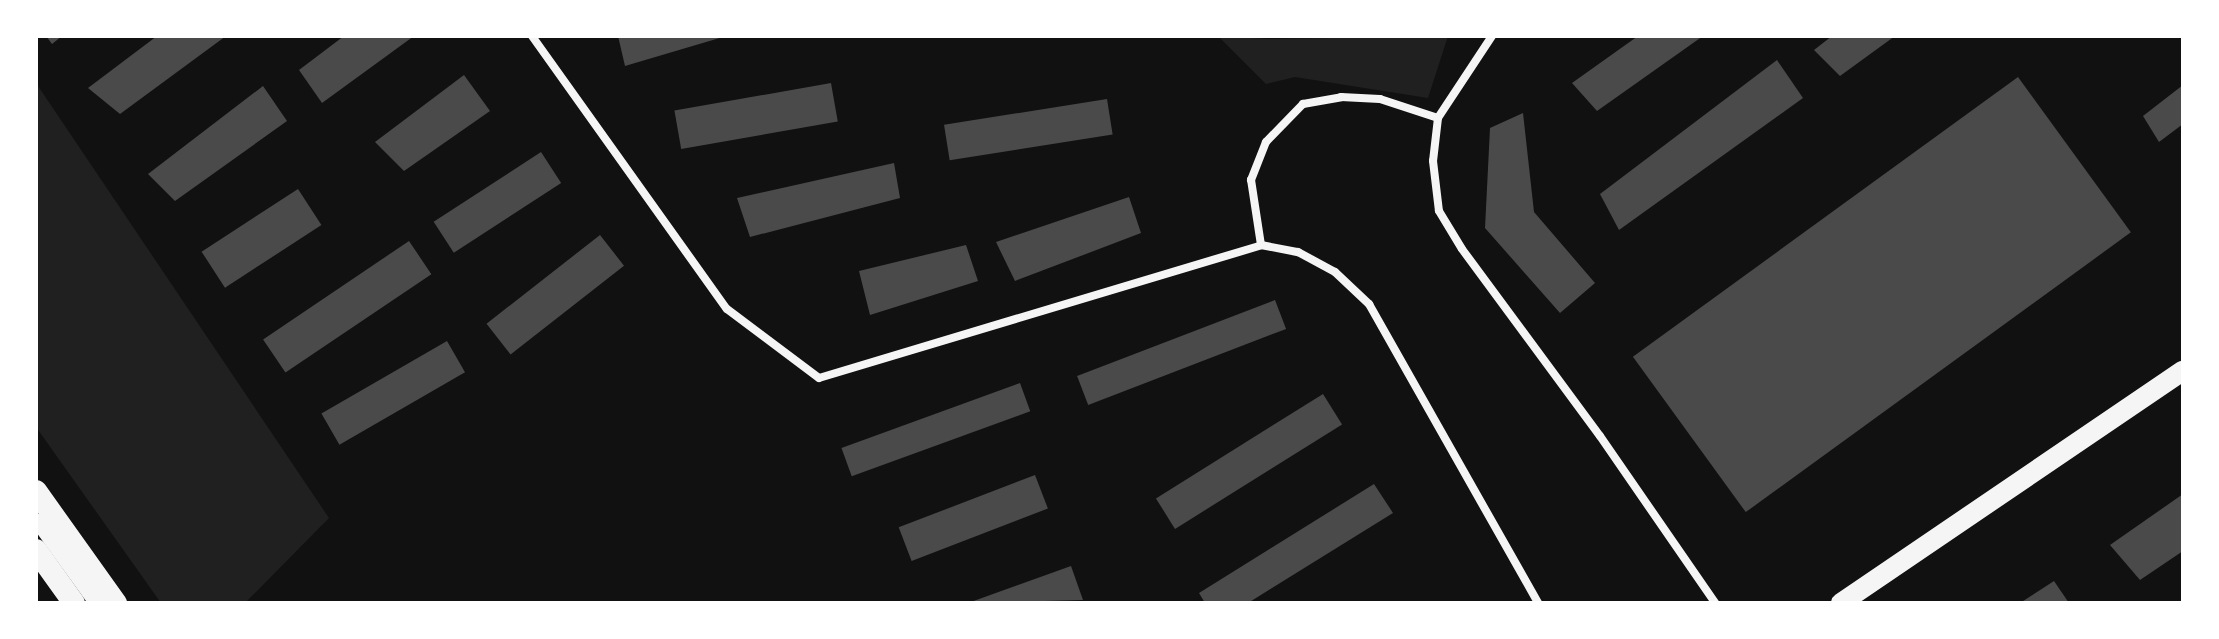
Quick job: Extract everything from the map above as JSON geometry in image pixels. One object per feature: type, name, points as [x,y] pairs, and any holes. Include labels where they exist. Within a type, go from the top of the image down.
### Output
[{"type":"highway","points":[[36,491],[116,603]]},
{"type":"highway","points":[[36,550],[74,603]]},
{"type":"main road","points":[[1841,603],[2183,371]]},
{"type":"street","points":[[532,36],[727,309],[819,378],[1261,245],[1298,252],[1335,272],[1369,304],[1480,506],[1538,603]]},
{"type":"street","points":[[1492,36],[1438,118],[1433,161],[1439,211],[1462,249],[1600,436],[1715,603]]},
{"type":"street","points":[[1261,245],[1251,180],[1266,142],[1303,104],[1341,97],[1380,99],[1438,118]]},
{"type":"street","points":[[36,520],[96,603]]},
{"type":"shaded area","points":[[1218,36],[1269,39],[1448,36],[1428,98],[1295,77],[1266,84]]},
{"type":"shaded area","points":[[36,83],[329,518],[245,603],[161,603],[36,427]]},
{"type":"building","points":[[46,36],[62,36],[52,44]]},
{"type":"building","points":[[157,36],[226,36],[120,114],[88,88]]},
{"type":"building","points":[[344,36],[414,36],[322,103],[299,70]]},
{"type":"building","points":[[618,36],[722,36],[723,37],[625,66]]},
{"type":"building","points":[[1638,36],[1703,36],[1597,111],[1572,83]]},
{"type":"building","points":[[1832,36],[1895,36],[1840,76],[1814,50]]},
{"type":"building","points":[[1777,60],[1803,98],[1619,230],[1600,194]]},
{"type":"building","points":[[464,75],[490,111],[404,171],[375,142]]},
{"type":"building","points":[[2018,77],[2131,232],[1746,512],[1633,357]]},
{"type":"building","points":[[831,83],[838,121],[681,149],[674,111]]},
{"type":"building","points":[[2183,85],[2183,124],[2159,142],[2143,116]]},
{"type":"building","points":[[263,86],[287,121],[175,201],[148,174]]},
{"type":"building","points":[[1107,99],[1113,135],[950,160],[944,125]]},
{"type":"building","points":[[1523,113],[1534,212],[1595,283],[1560,313],[1485,228],[1490,128]]},
{"type":"building","points":[[541,152],[561,183],[454,253],[434,222]]},
{"type":"building","points":[[894,163],[900,198],[750,237],[737,198]]},
{"type":"building","points":[[298,189],[321,225],[225,288],[202,252]]},
{"type":"building","points":[[1129,197],[1141,233],[1015,281],[996,242]]},
{"type":"building","points":[[600,235],[624,266],[511,354],[487,324]]},
{"type":"building","points":[[409,241],[431,274],[285,373],[263,339]]},
{"type":"building","points":[[966,245],[978,281],[870,315],[859,271]]},
{"type":"building","points":[[1275,300],[1286,329],[1088,405],[1077,376]]},
{"type":"building","points":[[447,341],[465,372],[339,445],[321,414]]},
{"type":"building","points":[[1020,383],[1030,411],[852,476],[841,448]]},
{"type":"building","points":[[1323,394],[1342,425],[1175,529],[1156,498]]},
{"type":"building","points":[[1035,475],[1048,509],[912,561],[899,527]]},
{"type":"building","points":[[1374,484],[1393,513],[1248,603],[1205,603],[1199,593]]},
{"type":"building","points":[[2183,494],[2183,551],[2140,580],[2110,545]]},
{"type":"building","points":[[1071,566],[1083,600],[968,603]]},
{"type":"building","points":[[2054,581],[2069,603],[2020,603]]}]
